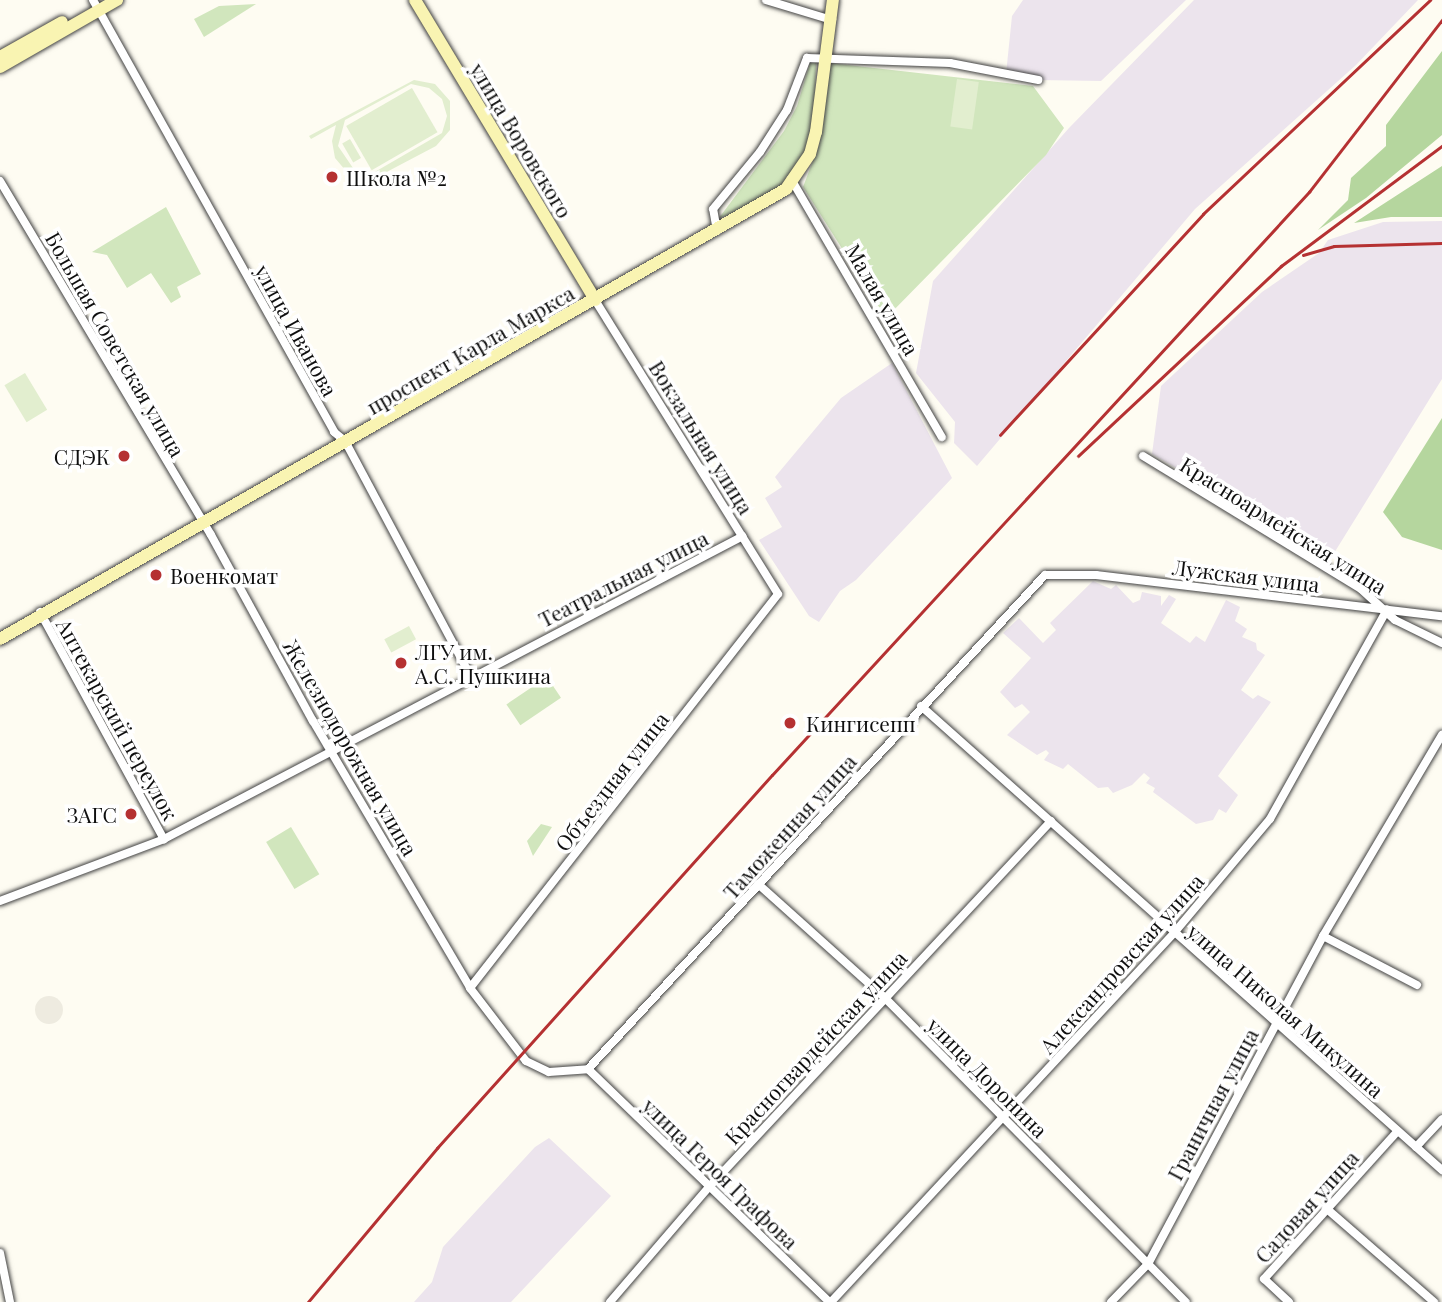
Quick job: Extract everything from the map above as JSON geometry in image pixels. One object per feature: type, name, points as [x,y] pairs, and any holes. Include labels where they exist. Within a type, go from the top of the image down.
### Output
[{"type":"main road","points":[[0,57],[98,4],[117,0]]},
{"type":"main road","name":"улица Воровского","points":[[415,0],[594,299]]},
{"type":"main road","points":[[792,180],[816,132],[831,0]]},
{"type":"main road","points":[[0,67],[98,4]]},
{"type":"main road","name":"проспект Карла Маркса","points":[[0,637],[716,229],[792,180]]},
{"type":"street","points":[[766,0],[830,20]]},
{"type":"street","name":"улица Иванова","points":[[98,4],[334,432],[344,439],[471,677]]},
{"type":"street","points":[[716,229],[713,209],[760,152],[787,110],[807,58],[950,63],[1038,80]]},
{"type":"street","name":"Малая улица","points":[[792,180],[942,438]]},
{"type":"street","name":"Большая Советская улица","points":[[0,181],[201,522]]},
{"type":"street","name":"Вокзальная улица","points":[[594,299],[778,594]]},
{"type":"street","name":"Красноармейская улица","points":[[1143,456],[1361,589],[1395,620],[1442,643]]},
{"type":"street","name":"Железнодорожная улица","points":[[201,522],[470,988],[526,1061],[549,1072],[588,1069]]},
{"type":"street","name":"Театральная улица","points":[[332,748],[743,536]]},
{"type":"street","name":"Лужская улица","points":[[1045,575],[1096,575],[1442,616]]},
{"type":"street","name":"Таможенная улица","points":[[588,1069],[687,967],[758,884],[1045,575]]},
{"type":"street","name":"Объездная улица","points":[[470,988],[778,594]]},
{"type":"street","name":"Александровская улица","points":[[830,1302],[1174,933],[1270,819],[1387,610]]},
{"type":"street","name":"Аптекарский переулок","points":[[40,614],[164,839]]},
{"type":"street","name":"улица Николая Микулина","points":[[921,706],[1442,1170]]},
{"type":"street","name":"Граничная улица","points":[[1111,1302],[1147,1264],[1323,936],[1442,735]]},
{"type":"street","name":"Аптекарский переулок","points":[[0,901],[164,839],[332,748]]},
{"type":"street","name":"Красногвардейская улица","points":[[610,1302],[709,1187],[1051,821]]},
{"type":"street","name":"улица Доронина","points":[[758,884],[884,997],[1186,1302]]},
{"type":"street","points":[[1323,936],[1417,985]]},
{"type":"street","name":"улица Героя Графова","points":[[588,1069],[830,1302]]},
{"type":"street","points":[[1416,1146],[1442,1119]]},
{"type":"street","name":"Садовая улица","points":[[1289,1302],[1264,1279],[1398,1132]]},
{"type":"street","points":[[1327,1209],[1434,1302]]},
{"type":"street","points":[[0,1253],[10,1302]]},
{"type":"shaded area","points":[[1023,0],[1186,0],[1101,81],[1038,80],[1006,74],[1012,16]]},
{"type":"shaded area","points":[[1194,0],[1418,0],[1356,65],[1195,209],[977,466],[954,443],[955,422],[916,373],[933,281],[1069,128]]},
{"type":"shaded area","points":[[1442,221],[1442,379],[1331,558],[1152,454],[1161,386],[1262,292],[1319,253],[1328,240],[1383,222]]},
{"type":"shaded area","points":[[892,363],[952,478],[856,580],[840,591],[819,622],[809,616],[759,540],[782,527],[765,498],[782,487],[775,477],[841,398]]},
{"type":"shaded area","points":[[1093,581],[1111,589],[1116,585],[1133,603],[1140,600],[1142,592],[1161,596],[1161,606],[1169,595],[1176,599],[1161,623],[1190,643],[1196,636],[1205,642],[1226,600],[1240,607],[1235,621],[1247,629],[1242,637],[1256,643],[1257,650],[1265,655],[1241,690],[1253,699],[1258,695],[1271,702],[1218,776],[1238,795],[1226,813],[1219,809],[1213,820],[1196,824],[1153,792],[1155,788],[1146,783],[1150,778],[1144,773],[1132,785],[1113,793],[1108,787],[1098,788],[1068,764],[1063,769],[1044,760],[1049,753],[1046,750],[1037,755],[1007,735],[1030,712],[1022,704],[1015,708],[1000,692],[1031,658],[1003,633],[1019,618],[1043,643],[1056,630],[1050,623]]},
{"type":"shaded area","points":[[49,996],[59,1000],[63,1010],[59,1020],[49,1024],[39,1020],[35,1010],[39,1000]]},
{"type":"shaded area","points":[[549,1138],[611,1196],[511,1302],[414,1302],[432,1282],[443,1247],[535,1147]]},
{"type":"green space","points":[[256,4],[204,37],[194,19],[219,6]]},
{"type":"green space","points":[[1442,51],[1442,135],[1366,198],[1318,230],[1348,200],[1351,178],[1386,146],[1386,125]]},
{"type":"green space","points":[[810,63],[816,63],[814,129],[806,153],[785,186],[746,210],[719,218],[784,131],[797,106]]},
{"type":"green space","points":[[830,63],[1033,86],[1064,128],[1046,155],[886,318],[803,187],[819,145]]},
{"type":"green space","points":[[957,79],[979,82],[972,130],[950,127]]},
{"type":"green space","points":[[414,80],[435,84],[450,101],[450,130],[436,146],[379,176],[362,178],[346,171],[335,158],[332,141],[336,125],[311,139],[309,136]],"holes":[[[411,84],[429,88],[442,99],[447,116],[442,133],[373,173],[353,168],[338,146],[345,120]]]},
{"type":"green space","points":[[412,88],[438,132],[372,170],[346,126]]},
{"type":"green space","points":[[350,139],[361,158],[353,163],[342,144]]},
{"type":"green space","points":[[1442,166],[1442,217],[1391,217],[1354,223]]},
{"type":"green space","points":[[166,207],[201,274],[177,287],[181,297],[171,303],[151,273],[127,288],[107,255],[92,252]]},
{"type":"green space","points":[[25,373],[47,410],[27,422],[4,385]]},
{"type":"green space","points":[[1442,418],[1442,550],[1402,537],[1383,512]]},
{"type":"green space","points":[[409,626],[416,639],[391,652],[384,639]]},
{"type":"green space","points":[[547,677],[561,698],[520,725],[506,704]]},
{"type":"green space","points":[[541,824],[552,827],[533,856],[527,841]]},
{"type":"green space","points":[[291,827],[319,874],[294,889],[266,842]]},
{"type":"railway","points":[[1000,435],[1203,214],[1430,0]]},
{"type":"railway","points":[[308,1302],[437,1148],[772,775],[1309,192],[1442,20]]},
{"type":"railway","points":[[1078,456],[1281,266],[1442,146]]},
{"type":"railway","points":[[1303,255],[1334,246],[1442,243]]},
{"type":"place","name":"Школа №2","points":[[332,177]]},
{"type":"place","name":"СДЭК","points":[[124,456]]},
{"type":"place","name":"Военкомат","points":[[156,575]]},
{"type":"place","name":"ЛГУ им. А.С. Пушкина","points":[[401,663]]},
{"type":"place","name":"Кингисепп","points":[[790,723]]},
{"type":"place","name":"ЗАГС","points":[[131,814]]}]
